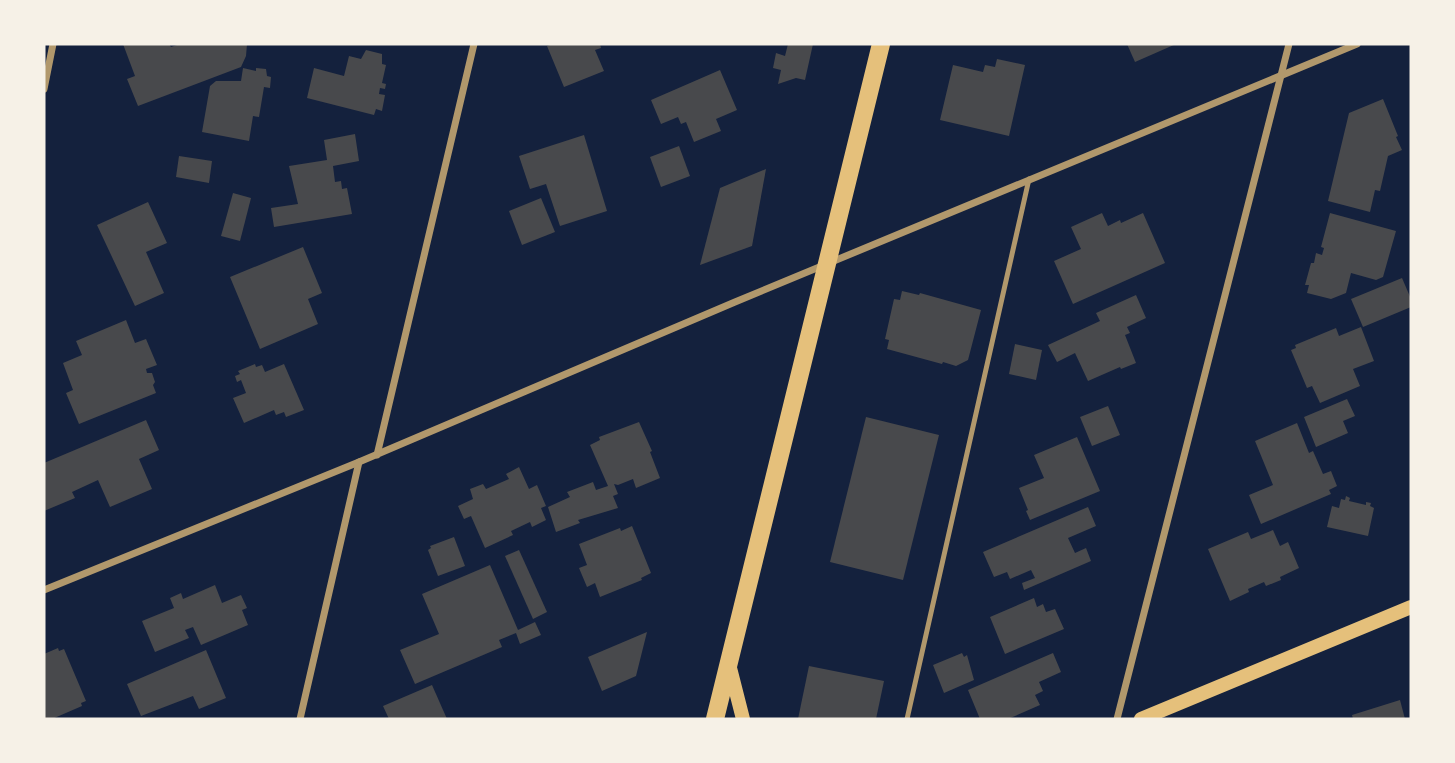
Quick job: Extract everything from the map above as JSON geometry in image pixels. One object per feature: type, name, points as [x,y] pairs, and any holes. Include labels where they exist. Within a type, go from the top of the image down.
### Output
[{"type":"main road","points":[[715,719],[881,44]]},
{"type":"main road","points":[[1141,719],[1411,607]]},
{"type":"main road","points":[[729,664],[743,719]]},
{"type":"street","points":[[44,89],[53,44]]},
{"type":"street","points":[[377,455],[474,44]]},
{"type":"street","points":[[1117,719],[1289,44]]},
{"type":"street","points":[[44,590],[377,455],[827,263],[1357,44]]},
{"type":"street","points":[[300,719],[359,462]]},
{"type":"lane","points":[[907,719],[1029,179]]},
{"type":"building","points":[[123,44],[169,44],[171,47],[180,44],[247,44],[241,67],[138,106],[127,79],[135,76]]},
{"type":"building","points":[[600,44],[601,48],[595,50],[604,71],[564,87],[547,46]]},
{"type":"building","points":[[788,44],[813,44],[805,80],[796,78],[778,84],[781,70],[773,68],[776,53],[785,56]]},
{"type":"building","points":[[1127,44],[1176,44],[1135,62]]},
{"type":"building","points":[[366,50],[382,54],[382,64],[386,65],[382,83],[386,84],[385,89],[380,88],[379,94],[385,95],[382,111],[376,109],[374,115],[307,98],[314,68],[344,76],[349,56],[361,59]]},
{"type":"building","points":[[997,59],[1025,65],[1009,136],[940,120],[953,65],[983,72],[985,65],[995,67]]},
{"type":"building","points":[[243,68],[256,71],[256,68],[266,69],[267,76],[271,77],[270,88],[264,87],[259,117],[253,116],[249,141],[202,132],[210,86],[216,81],[241,81]]},
{"type":"building","points":[[720,70],[737,110],[716,119],[721,131],[694,142],[686,122],[681,124],[678,117],[661,124],[651,100]]},
{"type":"building","points":[[1383,99],[1402,150],[1388,156],[1380,191],[1375,190],[1370,212],[1328,201],[1349,113]]},
{"type":"building","points":[[355,134],[359,161],[333,166],[335,182],[341,181],[342,189],[347,188],[352,214],[274,227],[271,208],[298,204],[289,166],[327,160],[324,140]]},
{"type":"building","points":[[584,135],[607,211],[560,226],[546,184],[530,189],[519,156]]},
{"type":"building","points":[[679,146],[690,176],[661,187],[650,157]]},
{"type":"building","points":[[179,156],[212,161],[209,183],[176,177]]},
{"type":"building","points":[[766,169],[752,246],[700,265],[720,188]]},
{"type":"building","points":[[233,193],[251,198],[240,241],[221,236]]},
{"type":"building","points":[[541,198],[555,232],[522,245],[509,211]]},
{"type":"building","points":[[148,202],[167,243],[146,252],[164,293],[135,306],[97,225]]},
{"type":"building","points":[[1102,213],[1108,226],[1143,213],[1165,263],[1073,304],[1054,261],[1081,249],[1071,227]]},
{"type":"building","points":[[1330,213],[1396,231],[1383,277],[1376,280],[1351,273],[1346,293],[1331,299],[1307,293],[1309,285],[1305,285],[1316,253],[1322,255],[1324,248],[1321,247]]},
{"type":"building","points":[[303,247],[322,293],[308,299],[318,324],[260,349],[230,277]]},
{"type":"building","points":[[1402,278],[1411,299],[1411,307],[1363,327],[1351,299]]},
{"type":"building","points":[[902,291],[920,293],[981,310],[968,360],[956,366],[887,349],[889,340],[885,339],[894,299],[900,300]]},
{"type":"building","points":[[1136,295],[1146,318],[1127,327],[1130,333],[1125,335],[1136,363],[1088,381],[1075,353],[1057,362],[1048,345],[1100,321],[1096,313]]},
{"type":"building","points":[[126,320],[135,343],[146,339],[157,365],[146,369],[147,373],[152,373],[156,393],[79,424],[66,393],[73,390],[63,363],[82,355],[76,341]]},
{"type":"building","points":[[1361,327],[1374,361],[1353,369],[1360,386],[1320,403],[1312,386],[1307,388],[1291,350],[1296,348],[1295,345],[1336,328],[1339,336]]},
{"type":"building","points":[[1015,344],[1042,350],[1036,380],[1009,374]]},
{"type":"building","points":[[255,364],[256,367],[262,365],[265,372],[284,364],[304,410],[286,417],[284,412],[276,415],[274,410],[244,423],[233,398],[246,393],[241,380],[237,382],[235,376],[240,374],[238,371]]},
{"type":"building","points":[[1347,399],[1355,416],[1343,421],[1348,433],[1316,447],[1304,417]]},
{"type":"building","points":[[1108,406],[1120,435],[1092,446],[1080,417]]},
{"type":"building","points":[[866,417],[939,435],[903,580],[830,562]]},
{"type":"building","points":[[146,420],[159,450],[139,459],[152,489],[110,507],[98,480],[72,492],[75,498],[44,511],[44,463]]},
{"type":"building","points":[[639,422],[660,478],[636,488],[633,479],[614,484],[618,494],[613,496],[618,508],[578,520],[580,523],[556,532],[548,507],[570,497],[567,492],[593,482],[596,490],[608,486],[590,445],[600,440],[599,437]]},
{"type":"building","points":[[1297,423],[1309,453],[1313,451],[1323,474],[1331,471],[1337,486],[1329,490],[1331,494],[1261,524],[1249,495],[1273,485],[1255,441]]},
{"type":"building","points":[[1077,437],[1100,491],[1030,520],[1019,488],[1044,478],[1034,455]]},
{"type":"building","points":[[519,467],[529,489],[537,485],[546,506],[541,508],[546,520],[532,527],[530,522],[511,531],[513,535],[485,548],[471,516],[464,519],[458,506],[473,499],[470,489],[483,484],[486,489],[509,479],[506,474]]},
{"type":"building","points":[[1346,496],[1350,498],[1349,501],[1366,505],[1366,502],[1371,503],[1370,506],[1374,508],[1368,536],[1327,527],[1332,506],[1339,508],[1341,499],[1345,500]]},
{"type":"building","points":[[1088,507],[1096,526],[1068,538],[1075,553],[1086,548],[1091,561],[1024,590],[1022,583],[1035,578],[1031,570],[1010,579],[1007,572],[994,577],[983,552]]},
{"type":"building","points":[[632,526],[651,573],[641,578],[642,580],[600,597],[595,583],[587,587],[579,568],[587,565],[579,544]]},
{"type":"building","points":[[1273,530],[1280,546],[1288,542],[1299,568],[1280,577],[1281,580],[1266,586],[1264,582],[1248,589],[1249,592],[1230,601],[1208,549],[1248,532],[1251,539]]},
{"type":"building","points":[[454,537],[465,566],[438,576],[428,550],[430,546]]},
{"type":"building","points":[[519,550],[547,612],[533,619],[505,556]]},
{"type":"building","points":[[490,565],[518,630],[535,622],[541,635],[520,644],[516,633],[499,640],[502,647],[415,684],[400,650],[439,634],[422,594]]},
{"type":"building","points":[[215,585],[222,603],[241,595],[247,608],[242,610],[248,625],[201,645],[193,627],[185,630],[189,638],[155,652],[142,621],[174,608],[170,598],[181,593],[183,599]]},
{"type":"building","points":[[1034,598],[1037,607],[1043,604],[1046,612],[1055,609],[1064,629],[1005,654],[990,617]]},
{"type":"building","points":[[647,632],[636,676],[602,691],[588,657]]},
{"type":"building","points":[[58,648],[59,651],[64,649],[86,701],[81,703],[82,706],[52,719],[44,719],[44,654]]},
{"type":"building","points":[[206,650],[226,698],[199,709],[193,696],[141,716],[127,684]]},
{"type":"building","points":[[962,653],[964,657],[967,655],[974,680],[944,693],[933,665]]},
{"type":"building","points":[[1053,653],[1061,672],[1039,682],[1043,691],[1035,695],[1040,705],[1008,719],[980,719],[968,690]]},
{"type":"building","points":[[809,666],[884,681],[876,719],[798,719]]},
{"type":"building","points":[[432,685],[447,719],[389,719],[383,706]]},
{"type":"building","points":[[1400,700],[1405,719],[1353,719],[1352,715]]}]
